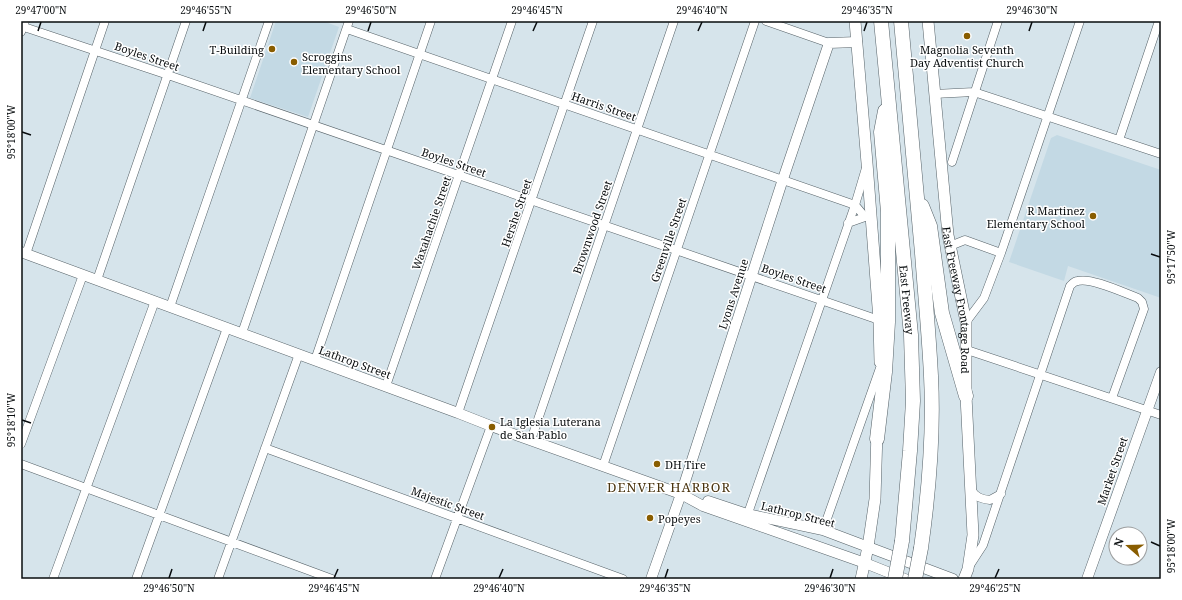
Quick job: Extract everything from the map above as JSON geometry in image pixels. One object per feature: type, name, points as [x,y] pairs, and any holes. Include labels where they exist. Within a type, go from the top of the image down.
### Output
[{"type":"highway","name":"East Freeway","points":[[881,21],[911,335],[913,401],[902,541],[895,579]]},
{"type":"highway","name":"East Freeway","points":[[901,21],[917,193],[931,377],[931,423],[926,514],[915,579]]},
{"type":"highway","points":[[905,62],[911,27],[910,21]]},
{"type":"highway","points":[[877,439],[885,372],[888,322],[888,212],[881,132],[888,96]]},
{"type":"highway","points":[[917,193],[930,226],[942,313],[966,396]]},
{"type":"main road","points":[[855,21],[867,163],[868,217],[879,320],[880,368],[875,499],[868,547],[861,579]]},
{"type":"main road","name":"East Freeway Frontage Road","points":[[928,21],[942,185],[950,246],[966,322],[966,396],[973,535],[966,574]]},
{"type":"street","points":[[24,253],[105,21]]},
{"type":"street","points":[[97,280],[186,21]]},
{"type":"street","points":[[170,307],[269,21]]},
{"type":"street","points":[[315,360],[431,21]]},
{"type":"street","name":"Waxahachie Street","points":[[386,386],[512,21]]},
{"type":"street","name":"Hershe Street","points":[[458,413],[593,21]]},
{"type":"street","name":"Brownwood Street","points":[[531,440],[674,21]]},
{"type":"street","name":"Greenville Street","points":[[603,466],[755,21]]},
{"type":"street","points":[[766,21],[828,43],[857,42]]},
{"type":"street","points":[[952,162],[998,21]]},
{"type":"street","points":[[966,322],[984,298],[1001,253],[1080,21]]},
{"type":"street","points":[[1119,140],[1159,21]]},
{"type":"street","points":[[242,333],[348,25]]},
{"type":"street","name":"Harris Street","points":[[348,25],[420,54],[783,179],[854,205]]},
{"type":"street","name":"Boyles Street","points":[[22,26],[752,275],[879,320]]},
{"type":"street","name":"Lyons Avenue","points":[[651,579],[681,494],[828,43]]},
{"type":"street","points":[[934,94],[974,92],[1161,154]]},
{"type":"street","points":[[746,518],[848,223],[867,163]]},
{"type":"street","points":[[854,205],[868,217]]},
{"type":"street","points":[[848,223],[868,217]]},
{"type":"street","points":[[950,246],[965,240],[1001,253]]},
{"type":"street","name":"Lathrop Street","points":[[24,253],[491,426],[681,494],[704,499],[746,518],[905,579]]},
{"type":"street","points":[[21,444],[83,275]]},
{"type":"street","points":[[966,574],[983,545],[1070,286],[1076,281],[1083,280],[1094,282],[1138,298],[1142,302],[1144,309],[1112,398]]},
{"type":"street","points":[[53,579],[155,301]]},
{"type":"street","points":[[136,579],[227,328]]},
{"type":"street","points":[[967,350],[1161,414]]},
{"type":"street","points":[[218,579],[299,354]]},
{"type":"street","points":[[823,530],[880,368]]},
{"type":"street","name":"Market Street","points":[[1087,579],[1161,372]]},
{"type":"street","points":[[435,579],[491,426]]},
{"type":"street","name":"Majestic Street","points":[[265,448],[623,579]]},
{"type":"street","points":[[21,464],[332,579]]},
{"type":"street","points":[[971,489],[974,494],[986,500],[990,500],[1000,494]]},
{"type":"street","name":"Lathrop Street","points":[[746,518],[823,530],[952,579]]},
{"type":"shaded area","name":"Scroggins Elementary School","points":[[276,21],[323,21],[339,27],[308,117],[250,98]]},
{"type":"shaded area","name":"R Martinez Elementary School","points":[[1057,135],[1161,170],[1161,298],[1068,266],[1064,281],[1009,262],[1051,138]]},
{"type":"place","name":"Magnolia Seventh Day Adventist Church","points":[[967,36]]},
{"type":"place","name":"T-Building","points":[[272,49]]},
{"type":"place","name":"Scroggins Elementary School","points":[[294,62]]},
{"type":"place","name":"R Martinez Elementary School","points":[[1093,216]]},
{"type":"place","name":"La Iglesia Luterana de San Pablo","points":[[492,427]]},
{"type":"place","name":"DH Tire","points":[[657,464]]},
{"type":"place","name":"Popeyes","points":[[650,518]]},
{"type":"district","name":"DENVER HARBOR","points":[[669,487]]}]
